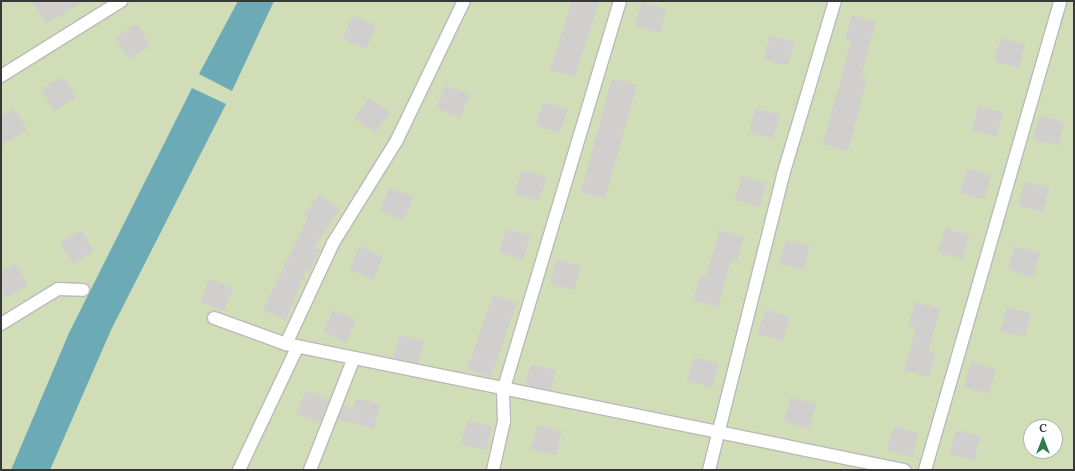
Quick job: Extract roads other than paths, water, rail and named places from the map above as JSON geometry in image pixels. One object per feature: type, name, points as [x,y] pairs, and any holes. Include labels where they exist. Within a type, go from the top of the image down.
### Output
[{"type":"lane","points":[[1,76],[121,1]]},
{"type":"lane","points":[[239,470],[333,243],[397,140],[464,1]]},
{"type":"lane","points":[[493,470],[504,421],[503,391],[620,1]]},
{"type":"lane","points":[[709,470],[783,175],[835,1]]},
{"type":"lane","points":[[925,470],[1060,1]]},
{"type":"lane","points":[[1,324],[58,289],[83,290]]},
{"type":"lane","points":[[214,318],[292,345],[503,391],[719,431],[904,470]]},
{"type":"lane","points":[[310,470],[354,358]]},
{"type":"water","points":[[238,1],[274,1],[232,91],[199,74]]},
{"type":"water","points":[[192,88],[226,104],[111,330],[50,470],[11,470],[69,333]]}]
